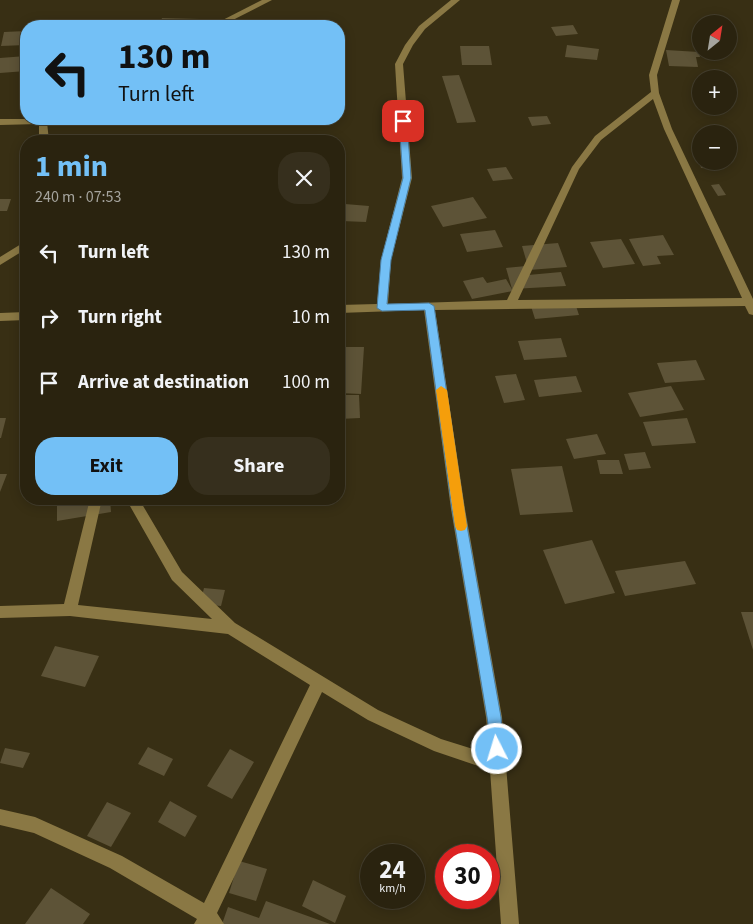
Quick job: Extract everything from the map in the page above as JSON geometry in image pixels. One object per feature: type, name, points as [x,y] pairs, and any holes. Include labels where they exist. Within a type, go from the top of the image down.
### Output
[{"type":"street","points":[[227,20],[268,0]]},
{"type":"street","points":[[382,308],[386,260],[407,178],[399,64],[405,48],[440,9],[456,0]]},
{"type":"street","points":[[345,309],[511,304],[750,306],[668,129],[655,93],[653,75],[676,0]]},
{"type":"street","points":[[511,304],[576,169],[598,138],[655,93]]},
{"type":"street","points":[[0,122],[20,121]]},
{"type":"street","points":[[0,262],[20,248]]},
{"type":"street","points":[[429,306],[458,509],[494,717],[510,924]]},
{"type":"street","points":[[0,317],[20,316]]},
{"type":"street","points":[[70,610],[95,505]]},
{"type":"street","points":[[136,505],[177,576],[230,628],[373,716],[439,746],[499,765]]},
{"type":"street","points":[[0,612],[70,610],[230,628]]},
{"type":"street","points":[[0,817],[35,825],[116,862],[208,921],[319,682]]},
{"type":"building","points":[[162,18],[200,19],[200,20],[161,20]]},
{"type":"building","points":[[573,25],[578,34],[556,36],[551,27]]},
{"type":"building","points":[[20,31],[20,45],[1,46],[4,32]]},
{"type":"building","points":[[567,45],[599,49],[597,60],[565,57]]},
{"type":"building","points":[[460,46],[489,46],[492,65],[462,65]]},
{"type":"building","points":[[666,50],[692,52],[692,60],[697,60],[698,67],[669,66]]},
{"type":"building","points":[[20,56],[20,71],[0,73],[0,58]]},
{"type":"building","points":[[459,75],[476,122],[457,123],[442,76]]},
{"type":"building","points":[[547,116],[551,124],[532,126],[528,117]]},
{"type":"building","points":[[506,167],[513,179],[493,181],[487,169]]},
{"type":"building","points":[[719,184],[726,195],[718,196],[711,185]]},
{"type":"building","points":[[473,197],[487,218],[443,227],[431,206]]},
{"type":"building","points":[[0,199],[11,199],[7,211],[0,211]]},
{"type":"building","points":[[345,204],[369,206],[366,222],[345,221]]},
{"type":"building","points":[[495,230],[503,247],[467,252],[460,234]]},
{"type":"building","points":[[663,235],[674,255],[657,256],[661,264],[643,266],[629,239]]},
{"type":"building","points":[[621,239],[635,264],[603,268],[590,242]]},
{"type":"building","points":[[558,243],[567,267],[529,270],[522,246]]},
{"type":"building","points":[[526,266],[528,275],[561,272],[566,286],[512,289],[506,268]]},
{"type":"building","points":[[483,277],[487,283],[506,279],[513,291],[472,299],[463,281]]},
{"type":"building","points":[[574,300],[579,315],[535,319],[530,303]]},
{"type":"building","points":[[561,338],[567,357],[524,360],[518,341]]},
{"type":"building","points":[[345,347],[364,347],[361,394],[345,393]]},
{"type":"building","points":[[696,360],[705,380],[665,383],[657,363]]},
{"type":"building","points":[[516,374],[525,400],[504,403],[495,376]]},
{"type":"building","points":[[576,376],[582,392],[539,397],[534,380]]},
{"type":"building","points":[[671,386],[684,410],[640,417],[628,393]]},
{"type":"building","points":[[345,395],[359,395],[360,418],[345,419]]},
{"type":"building","points":[[0,418],[6,418],[1,438],[0,438]]},
{"type":"building","points":[[687,418],[696,443],[652,446],[643,422]]},
{"type":"building","points":[[597,434],[606,454],[574,459],[566,439]]},
{"type":"building","points":[[645,452],[651,468],[629,470],[624,454]]},
{"type":"building","points":[[597,460],[619,460],[623,474],[600,474]]},
{"type":"building","points":[[562,466],[573,512],[520,515],[511,469]]},
{"type":"building","points":[[0,474],[7,474],[0,492]]},
{"type":"building","points":[[57,505],[110,505],[111,512],[57,521]]},
{"type":"building","points":[[592,540],[615,593],[565,604],[543,550]]},
{"type":"building","points":[[685,561],[696,584],[625,596],[615,571]]},
{"type":"building","points":[[204,588],[225,590],[221,606],[200,604]]},
{"type":"building","points":[[741,612],[753,612],[753,650]]},
{"type":"building","points":[[55,646],[99,656],[85,687],[41,676]]},
{"type":"building","points":[[148,747],[173,759],[164,776],[138,764]]},
{"type":"building","points":[[5,748],[30,753],[23,768],[0,763]]},
{"type":"building","points":[[230,749],[254,762],[232,799],[207,786]]},
{"type":"building","points":[[170,801],[197,816],[185,837],[158,822]]},
{"type":"building","points":[[107,802],[131,813],[111,847],[87,836]]},
{"type":"building","points":[[239,861],[267,869],[256,901],[229,893]]},
{"type":"building","points":[[313,880],[346,896],[335,923],[302,906]]},
{"type":"building","points":[[51,888],[90,914],[83,924],[25,924]]},
{"type":"building","points":[[266,901],[330,924],[222,924],[228,907],[259,918]]},
{"type":"slow traffic","points":[[441,390],[461,526]]},
{"type":"route","points":[[403,121],[407,178],[386,260],[382,308],[429,306],[458,509],[494,717],[497,749]]}]
